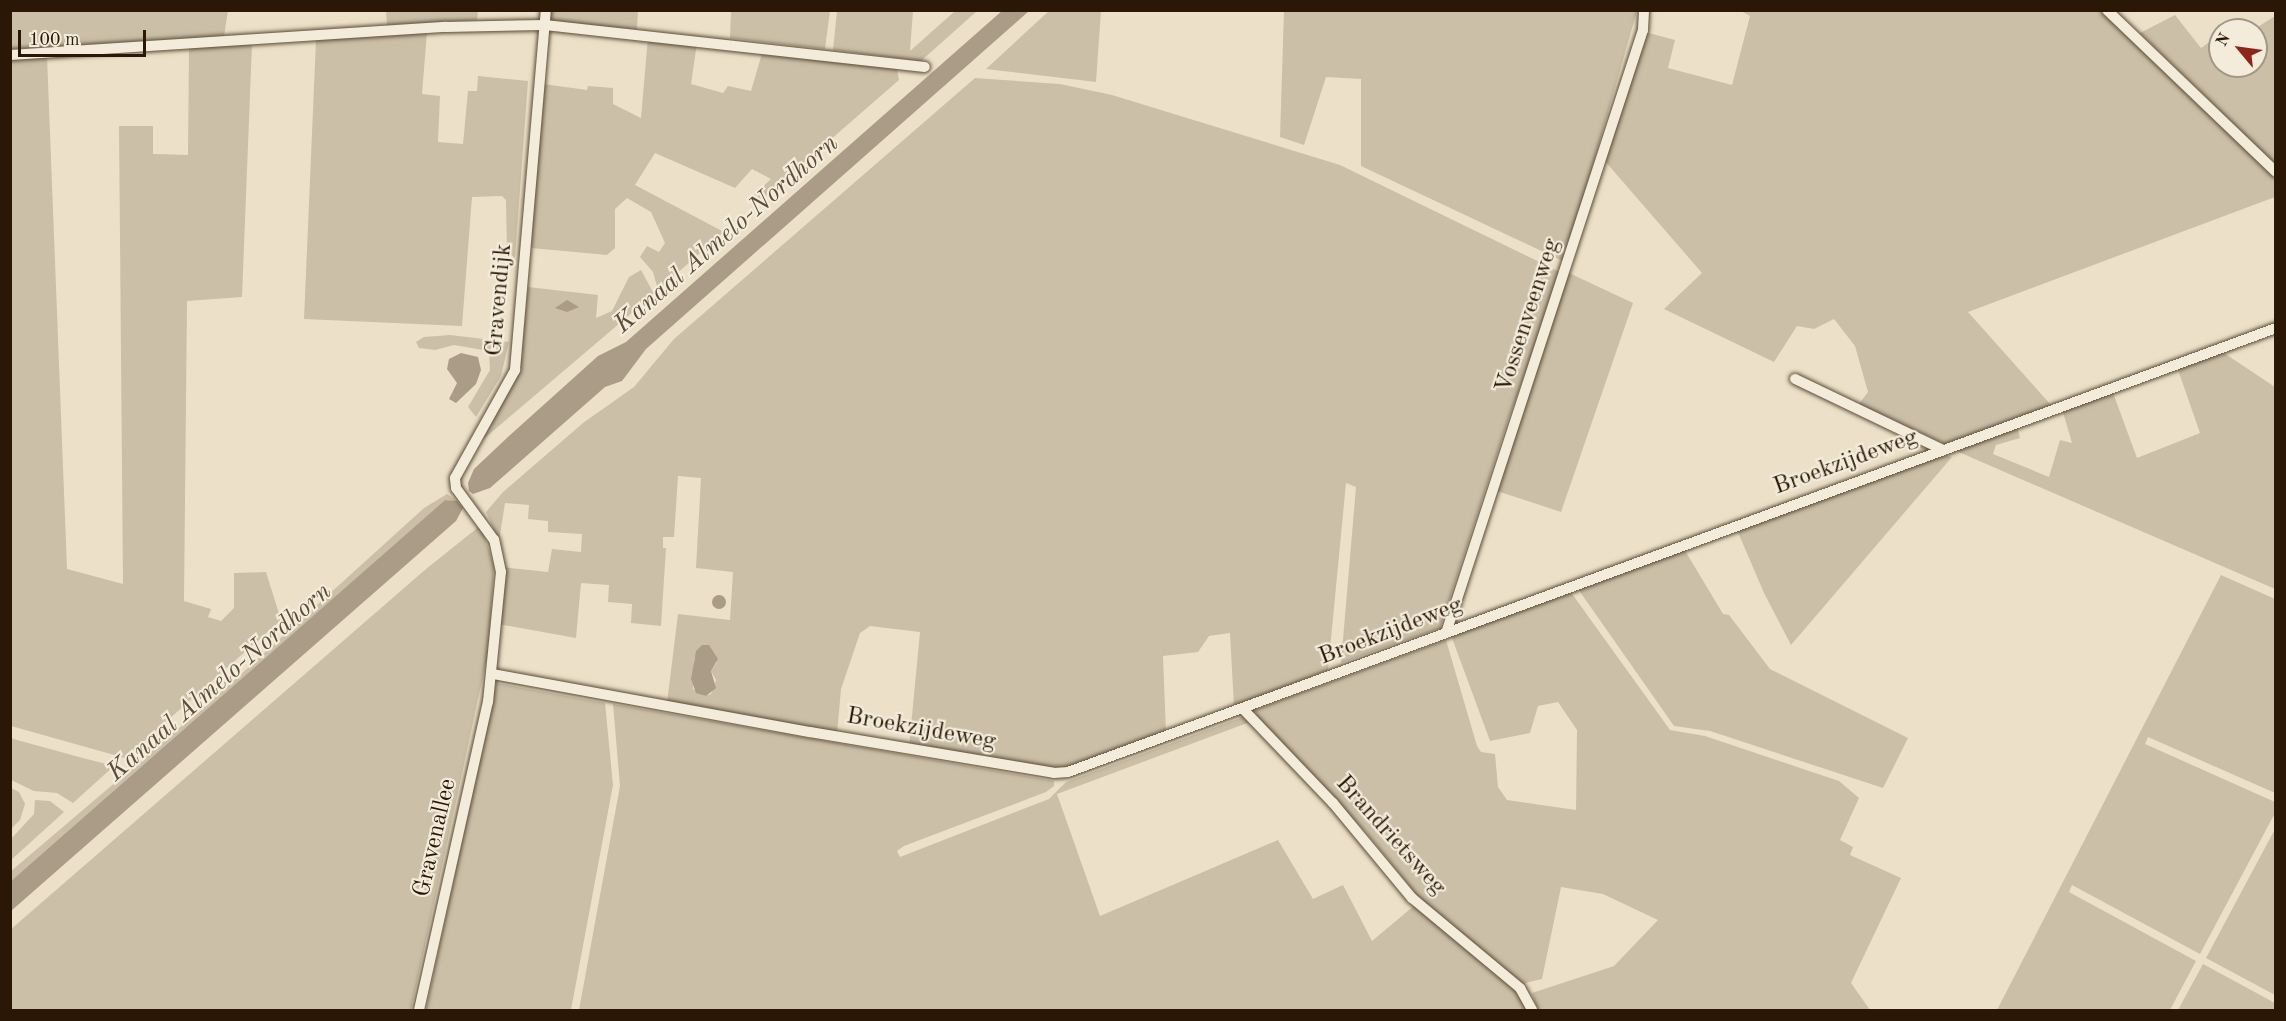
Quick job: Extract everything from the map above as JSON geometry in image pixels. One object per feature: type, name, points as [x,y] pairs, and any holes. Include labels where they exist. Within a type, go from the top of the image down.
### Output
[{"type":"street","name":"Gravendijk","points":[[493,674],[500,560],[494,540],[456,488],[455,478],[510,382],[516,364],[546,10]]},
{"type":"street","name":"Vossenveenweg","points":[[1446,633],[1643,30],[1644,10]]},
{"type":"street","points":[[2107,10],[2276,172]]},
{"type":"street","points":[[10,54],[446,27],[545,25],[925,67]]},
{"type":"street","name":"Broekzijdeweg","points":[[493,674],[1054,773],[1068,772],[1244,710],[1446,633],[2276,328]]},
{"type":"street","points":[[1795,379],[1943,450]]},
{"type":"street","name":"Gravenallee","points":[[419,1011],[493,674]]},
{"type":"street","name":"Brandrietsweg","points":[[1244,710],[1333,803],[1412,898],[1520,988],[1532,1011]]},
{"type":"shaded area","points":[[11,10],[228,11],[224,36],[11,49]]},
{"type":"shaded area","points":[[386,10],[478,11],[477,20],[387,25]]},
{"type":"shaded area","points":[[1003,10],[1029,11],[646,349],[622,381],[605,387],[490,488],[473,494],[469,491],[468,483],[474,469],[509,436],[598,356],[626,342]]},
{"type":"shaded area","points":[[1050,10],[1101,11],[1096,82],[986,69]]},
{"type":"shaded area","points":[[547,11],[638,11],[637,29],[552,23]]},
{"type":"shaded area","points":[[731,11],[830,11],[825,49],[730,38]]},
{"type":"shaded area","points":[[837,11],[913,11],[910,51],[955,11],[977,11],[921,61],[833,50]]},
{"type":"shaded area","points":[[1284,11],[1637,11],[1565,262],[1361,166],[1361,79],[1326,77],[1304,145],[1280,137]]},
{"type":"shaded area","points":[[1741,11],[2102,11],[2275,175],[2275,197],[1968,312],[2051,405],[1945,444],[1859,404],[1868,392],[1855,346],[1834,319],[1814,329],[1797,326],[1774,362],[1664,309],[1702,273],[1604,160],[1645,32],[1675,40],[1668,68],[1732,85],[1750,16]]},
{"type":"shaded area","points":[[2175,15],[2201,48],[2208,43],[2208,78],[2268,78],[2268,20],[2275,16],[2275,164],[2140,33]]},
{"type":"shaded area","points":[[427,32],[422,94],[440,96],[438,142],[463,144],[468,91],[477,91],[478,76],[528,81],[515,258],[507,252],[506,200],[502,196],[472,197],[462,326],[304,319],[316,40]]},
{"type":"shaded area","points":[[648,37],[697,43],[691,84],[723,93],[728,86],[751,91],[763,50],[896,65],[899,80],[760,201],[752,197],[771,179],[752,169],[735,188],[655,153],[635,185],[724,232],[658,290],[653,272],[640,257],[647,246],[659,252],[665,243],[651,212],[627,198],[615,209],[615,248],[607,255],[531,248],[543,84],[587,90],[588,86],[613,88],[613,104],[641,118]]},
{"type":"shaded area","points":[[252,44],[242,297],[187,301],[184,601],[211,609],[208,617],[221,621],[234,608],[234,573],[266,572],[281,620],[125,758],[11,726],[11,58],[47,56],[67,569],[123,584],[119,126],[153,126],[153,154],[188,155],[189,47]]},
{"type":"shaded area","points":[[975,78],[1060,84],[1112,95],[1340,165],[1562,273],[1508,420],[1440,628],[1341,663],[1356,487],[1346,483],[1328,670],[1234,707],[1230,633],[1209,636],[1198,652],[1163,656],[1166,733],[1073,768],[1037,770],[909,747],[920,632],[870,626],[860,633],[841,689],[837,734],[667,703],[678,614],[730,620],[733,572],[696,568],[701,478],[678,476],[674,537],[663,537],[663,548],[666,548],[661,626],[631,623],[632,604],[608,602],[609,585],[581,583],[576,638],[498,624],[501,567],[548,572],[552,549],[581,552],[582,534],[548,532],[548,521],[528,519],[529,505],[505,503],[499,541],[486,512],[503,492],[583,423],[634,387],[674,339]],"holes":[[[694,658],[717,662],[711,671],[716,680],[711,694],[705,696],[693,689]]]},
{"type":"shaded area","points":[[641,270],[654,294],[473,448],[521,356],[528,287],[598,295],[596,318],[612,311],[629,277]]},
{"type":"shaded area","points":[[1567,272],[1633,303],[1561,512],[1494,490]]},
{"type":"shaded area","points":[[567,300],[579,307],[567,312],[555,308]]},
{"type":"shaded area","points":[[450,335],[509,342],[501,376],[476,417],[468,407],[490,370],[489,351],[454,345],[435,350],[419,348],[416,342],[424,337]]},
{"type":"shaded area","points":[[2221,351],[2275,387],[2275,589],[1954,450],[2017,426],[2020,438],[1996,445],[1993,454],[2049,477],[2060,440],[2072,443],[2062,409],[2112,390],[2137,458],[2200,433],[2177,367]]},
{"type":"shaded area","points":[[461,353],[478,357],[481,370],[476,384],[456,403],[449,399],[457,383],[447,369],[449,359]]},
{"type":"shaded area","points":[[1941,454],[1952,457],[1791,645],[1764,593],[1737,530]]},
{"type":"shaded area","points":[[447,494],[457,501],[445,500],[11,881],[10,872],[218,695],[424,508]]},
{"type":"shaded area","points":[[445,500],[457,501],[463,508],[456,521],[11,911],[11,881]]},
{"type":"shaded area","points":[[481,525],[494,567],[488,653],[411,1010],[11,1010],[10,930],[426,569]]},
{"type":"shaded area","points":[[1684,549],[1723,614],[1729,615],[1770,669],[1908,738],[1883,788],[1710,731],[1674,726],[1578,589]]},
{"type":"shaded area","points":[[2221,575],[2275,599],[2275,793],[2148,737],[2145,744],[2275,802],[2275,813],[2200,954],[2072,885],[2069,892],[2196,961],[2170,1010],[1997,1010]]},
{"type":"shaded area","points":[[1570,591],[1670,730],[1705,736],[1839,781],[1859,798],[1840,840],[1853,847],[1850,855],[1901,878],[1851,983],[1870,1010],[1538,1010],[1532,993],[1614,966],[1658,920],[1603,894],[1561,887],[1542,979],[1525,983],[1525,986],[1421,900],[1366,832],[1258,719],[1255,710],[1446,640],[1477,746],[1481,752],[1495,754],[1498,787],[1507,800],[1576,810],[1577,730],[1558,702],[1538,706],[1530,733],[1490,741],[1452,638],[1452,633]]},
{"type":"shaded area","points":[[716,595],[722,595],[726,602],[722,609],[716,609],[712,605],[712,599]]},
{"type":"shaded area","points":[[702,645],[709,645],[718,659],[711,671],[716,688],[706,696],[696,693],[691,679],[696,651]]},
{"type":"shaded area","points":[[496,683],[605,703],[613,785],[571,1010],[426,1010]]},
{"type":"shaded area","points":[[613,704],[1054,781],[1054,786],[1046,792],[904,846],[897,851],[900,857],[1049,799],[1066,782],[1243,717],[1250,722],[1057,794],[1100,916],[1278,840],[1313,899],[1343,885],[1372,941],[1415,905],[1526,997],[1530,1010],[579,1010],[620,786]]},
{"type":"shaded area","points":[[10,738],[114,766],[73,803],[57,793],[34,791],[11,780]]},
{"type":"shaded area","points":[[11,788],[19,792],[25,804],[20,820],[11,829]]},
{"type":"shaded area","points":[[35,800],[50,801],[64,812],[11,860],[11,839],[34,814]]},
{"type":"shaded area","points":[[2275,829],[2275,995],[2206,958]]},
{"type":"shaded area","points":[[2203,964],[2275,1003],[2275,1010],[2178,1010]]},
{"type":"water label","name":"Kanaal Almelo-Nordhorn","points":[[727,235]]},
{"type":"water label","name":"Kanaal Almelo-Nordhorn","points":[[220,683]]}]
